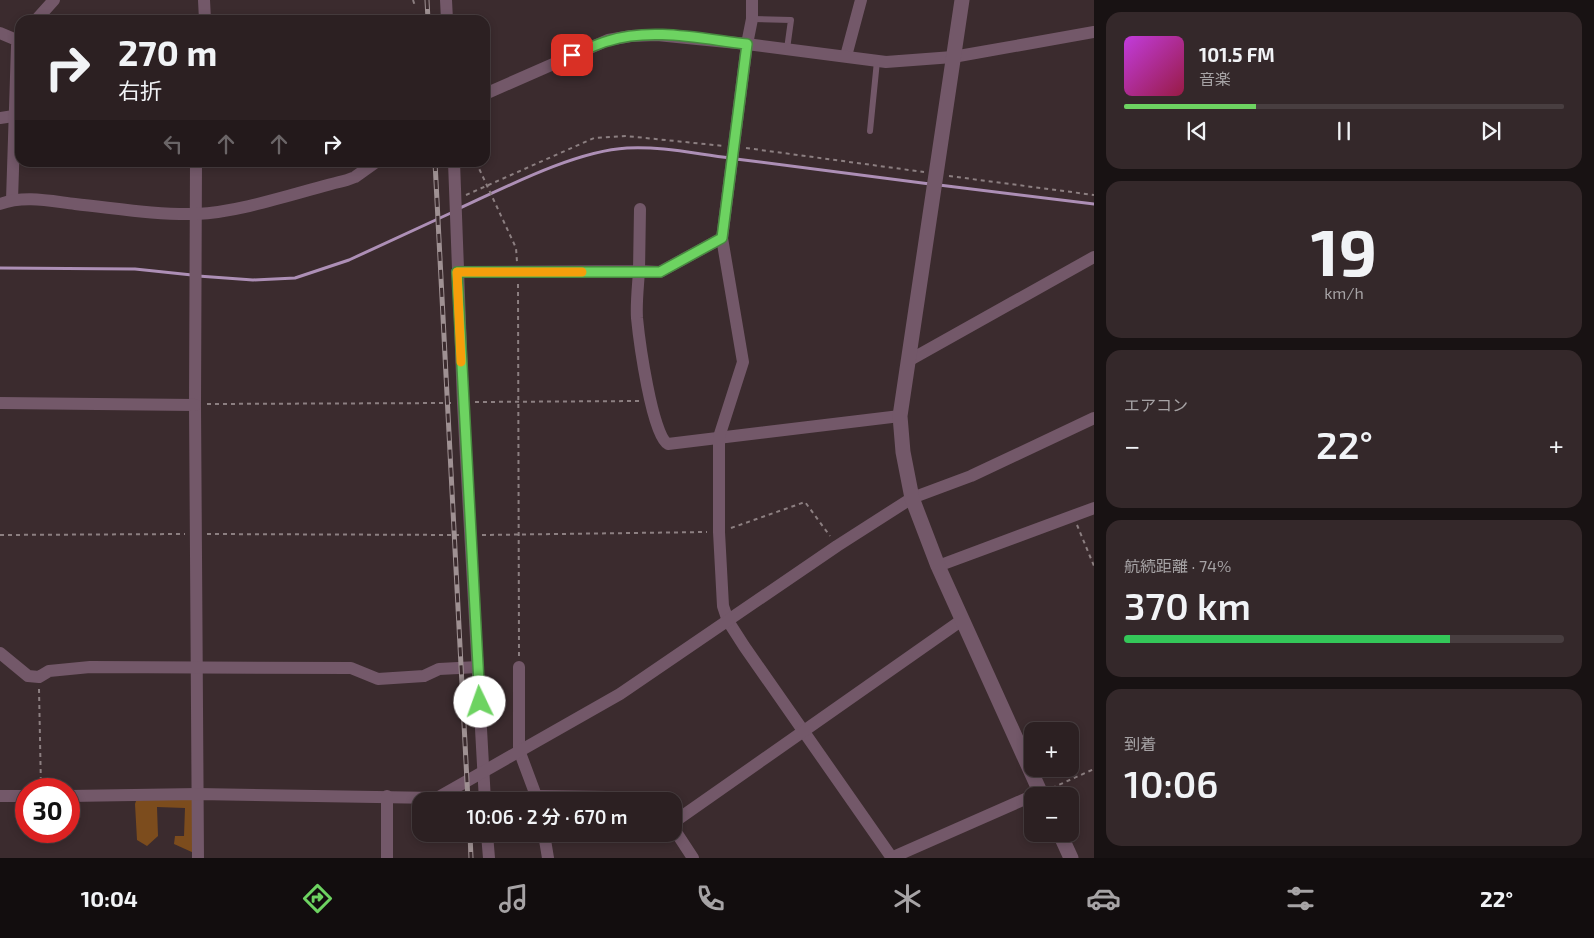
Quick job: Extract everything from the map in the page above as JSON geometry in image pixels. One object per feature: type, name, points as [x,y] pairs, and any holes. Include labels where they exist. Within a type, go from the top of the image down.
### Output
[{"type":"street","points":[[40,15],[54,0]]},
{"type":"street","points":[[204,0],[205,15]]},
{"type":"street","points":[[446,0],[447,15]]},
{"type":"street","points":[[753,0],[722,238],[743,362],[720,438],[719,532],[723,606],[728,622],[892,858],[1024,801]]},
{"type":"street","points":[[846,56],[861,0]]},
{"type":"street","points":[[962,0],[900,416],[903,452],[912,498],[938,566],[1034,787]]},
{"type":"street","points":[[490,92],[572,55],[616,39],[657,35],[747,44],[877,61],[953,58],[1094,32]]},
{"type":"street","points":[[0,33],[15,38]]},
{"type":"street","points":[[0,118],[15,116]]},
{"type":"street","points":[[15,132],[6,202],[42,200],[160,213],[197,214],[236,208],[347,180],[356,177],[369,167]]},
{"type":"street","points":[[196,167],[194,404],[198,858]]},
{"type":"street","points":[[454,167],[463,402],[485,792]]},
{"type":"street","points":[[640,209],[637,318],[650,401],[661,438],[668,444],[900,416]]},
{"type":"street","points":[[457,272],[660,272],[722,238]]},
{"type":"street","points":[[908,361],[1094,257]]},
{"type":"street","points":[[0,403],[194,404]]},
{"type":"street","points":[[80,796],[198,794],[437,798],[620,694],[837,546],[912,498],[971,476],[1094,418]]},
{"type":"street","points":[[938,566],[1094,508]]},
{"type":"street","points":[[682,816],[962,620]]},
{"type":"street","points":[[0,653],[28,676],[39,677],[49,671],[90,667],[196,667],[352,668],[378,679],[424,676],[439,669],[478,667]]},
{"type":"street","points":[[519,667],[519,750],[534,792]]},
{"type":"street","points":[[0,796],[15,796]]},
{"type":"street","points":[[386,796],[387,858]]},
{"type":"street","points":[[682,841],[693,858]]},
{"type":"street","points":[[488,842],[489,858]]},
{"type":"street","points":[[545,842],[548,858]]},
{"type":"street","points":[[1064,842],[1071,858]]},
{"type":"lane","points":[[752,19],[791,20],[787,49]]},
{"type":"lane","points":[[870,131],[877,61]]},
{"type":"path","points":[[413,0],[415,6]]},
{"type":"path","points":[[455,200],[594,138],[626,136],[734,147],[1094,195]]},
{"type":"path","points":[[194,404],[650,401]]},
{"type":"path","points":[[518,402],[519,667]]},
{"type":"path","points":[[0,535],[470,535],[719,532],[805,502],[837,546]]},
{"type":"path","points":[[1073,516],[1094,566]]},
{"type":"path","points":[[39,677],[41,778]]},
{"type":"path","points":[[1055,787],[1094,769]]},
{"type":"shaded area","points":[[137,798],[194,798],[194,853],[174,844],[175,836],[184,836],[185,808],[157,807],[158,836],[147,846],[137,840],[135,804]]},
{"type":"waterway","points":[[458,209],[541,171],[585,156],[607,151],[627,148],[653,148],[730,158]]},
{"type":"waterway","points":[[736,159],[930,184]]},
{"type":"waterway","points":[[939,185],[1094,204]]},
{"type":"waterway","points":[[198,276],[253,280],[295,278],[349,260],[453,212]]},
{"type":"waterway","points":[[0,268],[135,269],[192,275]]},
{"type":"railway","points":[[427,0],[428,15]]},
{"type":"railway","points":[[435,167],[468,792]]},
{"type":"railway","points":[[470,842],[471,858]]},
{"type":"slow traffic","points":[[461,362],[457,272],[582,272]]},
{"type":"route","points":[[480,702],[457,272],[660,272],[722,238],[747,44],[657,35],[631,36],[608,40],[572,55]]}]
